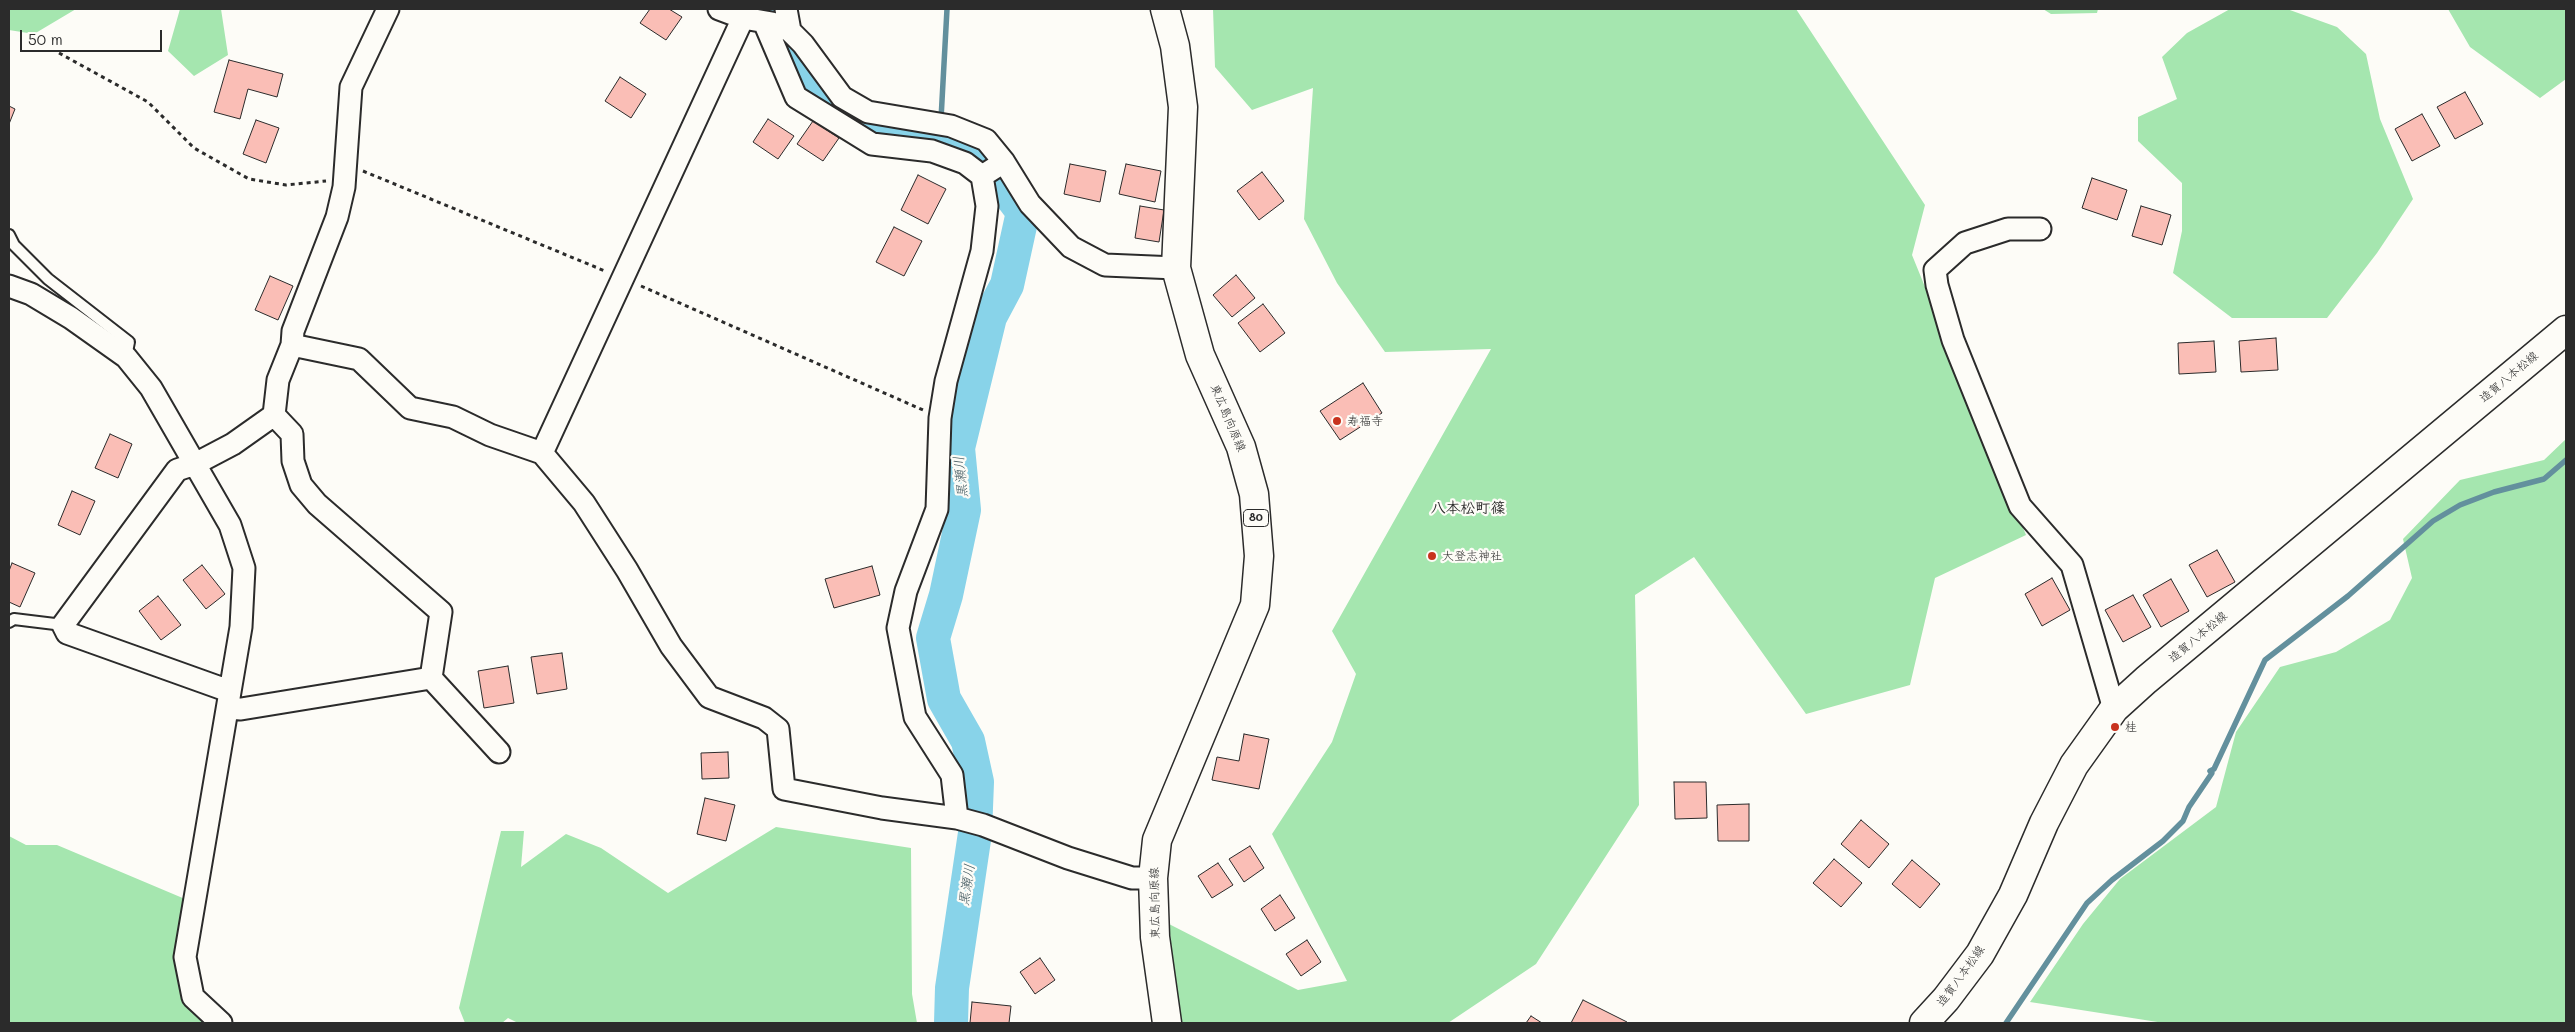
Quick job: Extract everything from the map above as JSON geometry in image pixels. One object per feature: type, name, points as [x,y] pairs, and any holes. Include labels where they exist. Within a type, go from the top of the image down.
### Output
[{"type":"main road","name":"東広島向原線","points":[[1165,9],[1175,46],[1184,107],[1176,268],[1200,356],[1241,446],[1254,494],[1259,556],[1255,605],[1157,840],[1153,878],[1155,937],[1167,1023]]},
{"type":"main road","name":"造賀八本松線","points":[[1924,1023],[1946,999],[1980,954],[2013,896],[2044,823],[2074,765],[2114,709],[2146,680],[2566,330]]},
{"type":"street","points":[[388,9],[351,87],[344,187],[337,217],[293,331],[292,345],[278,380],[274,415],[233,444],[195,464],[177,470],[63,625],[67,633],[229,700],[241,709],[431,678]]},
{"type":"street","points":[[719,9],[742,18],[772,23],[790,31],[803,44],[842,97],[868,112],[951,126],[986,140],[993,169],[982,251],[946,381],[940,418],[937,509],[906,591],[898,628],[915,717],[952,774],[969,821]]},
{"type":"street","points":[[786,9],[790,31]]},
{"type":"street","points":[[542,453],[621,277],[742,18]]},
{"type":"street","points":[[764,22],[796,97],[872,144],[932,151],[965,163],[993,169],[1072,247],[1105,265],[1176,268]]},
{"type":"street","points":[[2040,229],[2008,229],[1965,243],[1935,270],[1936,285],[1952,340],[2020,506],[2072,565],[2114,709]]},
{"type":"street","points":[[9,286],[30,294],[71,318],[126,357],[151,388],[230,525],[244,568],[241,627],[191,910],[185,957],[193,997],[221,1023]]},
{"type":"street","points":[[292,345],[359,359],[410,408],[453,417],[490,435],[542,453],[584,503],[627,570],[671,646],[709,697],[764,718],[778,729],[784,789],[882,808],[969,821],[1068,858],[1132,878],[1153,878]]},
{"type":"street","points":[[274,415],[292,434],[294,460],[301,485],[317,504],[442,612],[431,678]]},
{"type":"street","points":[[431,678],[499,752]]},
{"type":"lane","points":[[9,235],[14,245],[48,279],[129,342],[126,357]]},
{"type":"lane","points":[[9,622],[14,619],[63,625]]},
{"type":"path","points":[[60,53],[148,102],[194,148],[249,179],[286,185],[326,181],[344,187]]},
{"type":"path","points":[[346,164],[621,277],[940,418]]},
{"type":"green space","points":[[9,9],[76,9],[34,34],[9,30]]},
{"type":"green space","points":[[180,9],[221,9],[228,55],[194,76],[168,51]]},
{"type":"green space","points":[[1213,9],[1796,9],[1925,205],[1912,255],[2026,535],[1935,578],[1910,685],[1806,714],[1694,557],[1635,595],[1639,805],[1536,964],[1448,1023],[1179,1023],[1169,924],[1298,990],[1347,981],[1272,834],[1332,742],[1356,674],[1332,631],[1491,349],[1385,352],[1337,283],[1304,219],[1313,88],[1252,110],[1215,67]]},
{"type":"green space","points":[[2043,9],[2098,9],[2097,13],[2051,14]]},
{"type":"green space","points":[[2230,9],[2287,9],[2337,27],[2366,54],[2380,119],[2413,199],[2377,253],[2327,318],[2232,318],[2173,273],[2182,231],[2182,183],[2138,141],[2138,117],[2177,99],[2162,57],[2187,33]]},
{"type":"green space","points":[[2448,9],[2566,9],[2566,79],[2540,98],[2470,47]]},
{"type":"green space","points":[[2566,439],[2566,1023],[2164,1023],[2030,1002],[2083,924],[2120,879],[2216,807],[2236,732],[2280,667],[2336,652],[2390,620],[2412,578],[2403,539],[2460,480],[2544,460]]},
{"type":"green space","points":[[776,827],[911,848],[912,994],[917,1023],[518,1023],[508,1018],[502,1023],[465,1023],[459,1008],[501,831],[524,831],[521,867],[566,834],[601,848],[668,893]]},
{"type":"green space","points":[[9,836],[26,845],[57,845],[185,899],[176,956],[216,1023],[9,1023]]},
{"type":"building","points":[[650,9],[669,9],[682,17],[666,40],[640,23]]},
{"type":"building","points":[[229,60],[283,74],[277,97],[248,89],[240,119],[214,112]]},
{"type":"building","points":[[620,77],[646,94],[631,118],[605,101]]},
{"type":"building","points":[[2465,92],[2483,124],[2455,139],[2437,107]]},
{"type":"building","points":[[9,106],[15,109],[9,124]]},
{"type":"building","points":[[2422,114],[2440,146],[2412,161],[2395,129]]},
{"type":"building","points":[[768,119],[794,136],[778,159],[753,142]]},
{"type":"building","points":[[256,120],[279,128],[266,163],[243,154]]},
{"type":"building","points":[[813,121],[839,138],[823,161],[797,144]]},
{"type":"building","points":[[1070,164],[1106,171],[1100,202],[1064,194]]},
{"type":"building","points":[[1126,164],[1161,171],[1155,202],[1119,194]]},
{"type":"building","points":[[1262,172],[1284,201],[1259,220],[1237,191]]},
{"type":"building","points":[[918,175],[946,189],[928,224],[901,210]]},
{"type":"building","points":[[2092,178],[2127,190],[2117,220],[2082,208]]},
{"type":"building","points":[[1140,206],[1164,210],[1159,242],[1135,238]]},
{"type":"building","points":[[2141,206],[2171,215],[2162,245],[2132,236]]},
{"type":"building","points":[[894,227],[922,241],[904,276],[876,262]]},
{"type":"building","points":[[1236,275],[1255,298],[1232,317],[1213,295]]},
{"type":"building","points":[[270,276],[293,286],[278,320],[255,310]]},
{"type":"building","points":[[1263,304],[1285,333],[1260,352],[1238,323]]},
{"type":"building","points":[[2276,338],[2278,370],[2241,372],[2239,341]]},
{"type":"building","points":[[2214,341],[2216,372],[2179,374],[2178,343]]},
{"type":"building","points":[[1363,383],[1382,413],[1340,440],[1320,411]]},
{"type":"building","points":[[110,434],[132,444],[118,478],[95,468]]},
{"type":"building","points":[[72,491],[95,501],[80,535],[58,525]]},
{"type":"building","points":[[2217,550],[2235,582],[2207,597],[2189,565]]},
{"type":"building","points":[[12,563],[35,573],[20,607],[9,602],[9,571]]},
{"type":"building","points":[[202,565],[225,594],[206,609],[183,580]]},
{"type":"building","points":[[872,566],[880,595],[834,608],[825,579]]},
{"type":"building","points":[[2052,578],[2070,610],[2042,626],[2025,594]]},
{"type":"building","points":[[2171,579],[2189,611],[2161,627],[2143,595]]},
{"type":"building","points":[[2133,595],[2151,627],[2123,642],[2105,610]]},
{"type":"building","points":[[158,596],[181,625],[161,640],[139,611]]},
{"type":"building","points":[[562,653],[567,689],[537,694],[531,657]]},
{"type":"building","points":[[508,666],[514,703],[484,708],[478,671]]},
{"type":"building","points":[[1244,734],[1269,739],[1259,789],[1212,780],[1217,757],[1239,761]]},
{"type":"building","points":[[728,752],[729,778],[702,779],[701,753]]},
{"type":"building","points":[[1674,782],[1706,782],[1707,818],[1675,819]]},
{"type":"building","points":[[705,798],[735,805],[726,841],[697,834]]},
{"type":"building","points":[[1749,804],[1749,841],[1718,841],[1717,805]]},
{"type":"building","points":[[1861,820],[1889,844],[1869,868],[1841,844]]},
{"type":"building","points":[[1250,846],[1264,868],[1244,882],[1229,859]]},
{"type":"building","points":[[1834,859],[1862,883],[1841,907],[1813,883]]},
{"type":"building","points":[[1912,860],[1940,884],[1920,908],[1892,884]]},
{"type":"building","points":[[1218,863],[1233,885],[1212,898],[1198,876]]},
{"type":"building","points":[[1280,895],[1295,918],[1275,931],[1261,909]]},
{"type":"building","points":[[1307,940],[1321,962],[1301,976],[1286,954]]},
{"type":"building","points":[[1040,958],[1055,980],[1035,994],[1020,972]]},
{"type":"building","points":[[1583,1000],[1627,1022],[1571,1023]]},
{"type":"building","points":[[972,1002],[1011,1006],[1009,1023],[970,1023]]},
{"type":"building","points":[[1531,1016],[1542,1023],[1526,1023]]},
{"type":"waterway","points":[[941,119],[947,9]]},
{"type":"waterway","name":"黒瀬川","points":[[784,39],[802,81],[811,91],[850,122],[889,137],[939,143],[984,160],[1023,212],[1007,285],[990,317],[958,448],[964,510],[946,595],[933,638],[944,699],[968,741],[977,782],[975,833],[952,988],[951,1023]]},
{"type":"waterway","points":[[939,143],[940,128]]},
{"type":"waterway","points":[[2006,1023],[2087,903],[2112,880],[2163,841],[2183,821],[2189,807],[2212,773],[2210,771],[2214,769],[2265,660],[2348,596],[2433,521],[2460,505],[2494,492],[2544,479],[2566,460]]},
{"type":"place","name":"寿福寺","points":[[1337,421]]},
{"type":"place","name":"大登志神社","points":[[1432,556]]},
{"type":"place","name":"桂","points":[[2115,727]]},
{"type":"district","name":"八本松町篠","points":[[1468,508]]}]
